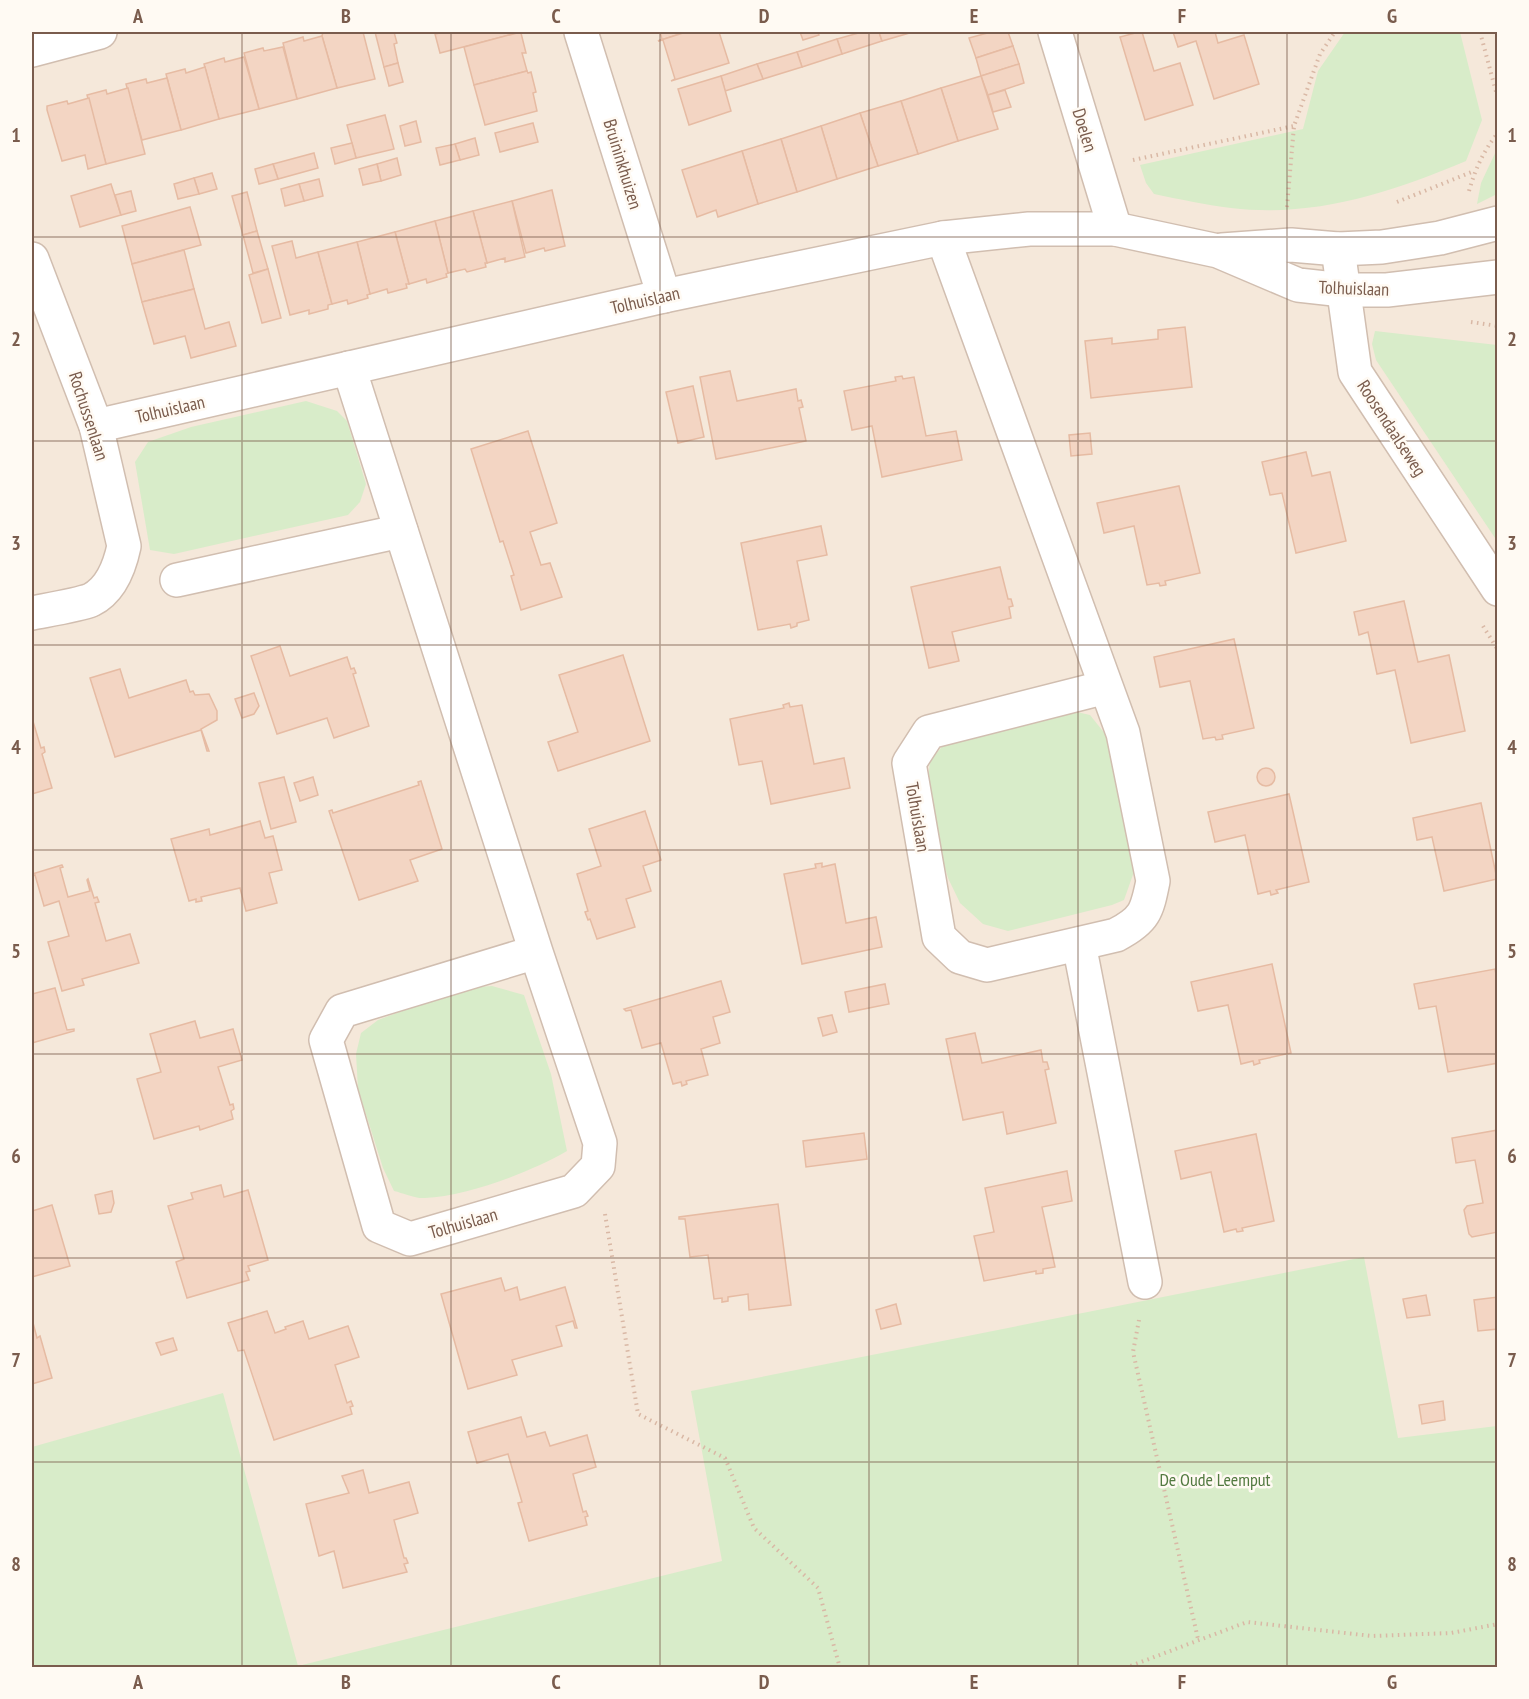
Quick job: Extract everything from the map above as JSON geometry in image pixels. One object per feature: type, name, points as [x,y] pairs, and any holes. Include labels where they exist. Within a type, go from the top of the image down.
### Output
[{"type":"street","points":[[32,50],[100,32]]},
{"type":"street","name":"Bruininkhuizen","points":[[581,32],[664,296]]},
{"type":"street","name":"Doelen","points":[[1055,32],[1115,229]]},
{"type":"street","name":"Tolhuislaan","points":[[1218,250],[1291,245],[1338,249],[1382,247],[1440,238],[1497,223]]},
{"type":"street","name":"Tolhuislaan","points":[[96,426],[664,296],[943,238],[1029,229],[1115,229],[1218,250],[1298,285],[1343,290],[1387,290],[1497,277]]},
{"type":"street","name":"Tolhuislaan","points":[[943,238],[1123,733],[1153,880],[1148,905],[1135,925],[1116,935],[987,965],[960,957],[939,937],[909,763],[929,732],[1106,687]]},
{"type":"street","name":"Roosendaalseweg","points":[[1338,249],[1355,372],[1497,589]]},
{"type":"street","name":"Rochussenlaan","points":[[32,259],[96,426],[124,546],[121,562],[114,576],[92,599],[32,613]]},
{"type":"street","points":[[349,368],[536,952],[600,1143],[598,1166]]},
{"type":"street","points":[[177,580],[401,531]]},
{"type":"street","points":[[1079,944],[1145,1282]]},
{"type":"street","name":"Tolhuislaan","points":[[536,952],[342,1011],[326,1041],[379,1226],[410,1239],[574,1191],[598,1166]]},
{"type":"path","points":[[1291,245],[1286,212],[1294,126],[1320,54],[1335,32]]},
{"type":"path","points":[[1480,32],[1497,99]]},
{"type":"path","points":[[1096,168],[1294,126]]},
{"type":"path","points":[[598,1166],[638,1414],[725,1458],[754,1527],[818,1588],[840,1668]]},
{"type":"path","points":[[1145,1282],[1133,1352],[1198,1639]]},
{"type":"path","points":[[1125,1668],[1247,1622],[1372,1636],[1451,1633],[1497,1624]]},
{"type":"shaded area","points":[[32,32],[1497,32],[1497,1667],[32,1667]]},
{"type":"green space","points":[[1345,32],[1460,32],[1482,120],[1466,161],[1380,193],[1322,206],[1262,210],[1231,208],[1154,194],[1146,183],[1140,165],[1303,129],[1318,71]]},
{"type":"green space","points":[[1497,149],[1497,194],[1477,204],[1481,183]]},
{"type":"green space","points":[[1375,331],[1497,345],[1497,541],[1376,360],[1372,344]]},
{"type":"green space","points":[[306,401],[337,411],[347,421],[366,484],[360,502],[348,515],[174,554],[150,550],[135,462],[148,442],[191,427]]},
{"type":"green space","points":[[1068,710],[1090,715],[1106,735],[1122,773],[1135,869],[1124,900],[1008,931],[983,924],[960,903],[948,878],[934,830],[927,792],[930,761],[945,743]]},
{"type":"green space","points":[[492,986],[524,995],[551,1074],[567,1151],[517,1175],[460,1193],[421,1198],[394,1191],[383,1168],[358,1089],[356,1054],[361,1033],[378,1020],[464,988]]},
{"type":"green space","name":"De Oude Leemput","points":[[1364,1257],[1398,1438],[1497,1426],[1497,1667],[32,1667],[32,1447],[223,1393],[298,1666],[722,1561],[691,1391]]},
{"type":"building","points":[[323,32],[363,32],[375,79],[337,88],[322,36]]},
{"type":"building","points":[[375,32],[394,32],[398,63],[384,67]]},
{"type":"building","points":[[445,32],[517,33],[440,53],[435,34]]},
{"type":"building","points":[[660,32],[686,32],[658,41],[662,39]]},
{"type":"building","points":[[686,32],[719,32],[729,63],[671,81],[675,79],[663,40],[658,41]]},
{"type":"building","points":[[800,32],[818,32],[819,35],[803,40]]},
{"type":"building","points":[[862,32],[879,32],[882,41],[842,54],[837,39]]},
{"type":"building","points":[[879,32],[913,32],[882,41]]},
{"type":"building","points":[[991,32],[1008,32],[1013,46],[976,58],[969,38]]},
{"type":"building","points":[[1142,32],[1154,71],[1180,63],[1193,105],[1145,120],[1120,37]]},
{"type":"building","points":[[1173,32],[1215,32],[1218,43],[1244,35],[1259,84],[1214,99],[1196,41],[1178,47]]},
{"type":"building","points":[[521,33],[526,53],[522,53],[527,71],[474,85],[464,47]]},
{"type":"building","points":[[322,36],[337,88],[297,99],[283,43],[303,37],[304,41]]},
{"type":"building","points":[[837,39],[842,54],[802,67],[797,52]]},
{"type":"building","points":[[1013,46],[1019,64],[981,76],[976,58]]},
{"type":"building","points":[[283,47],[297,99],[259,109],[244,53],[263,48],[264,51]]},
{"type":"building","points":[[797,52],[802,67],[763,79],[757,64]]},
{"type":"building","points":[[244,57],[259,109],[219,119],[204,64],[224,58],[225,62]]},
{"type":"building","points":[[398,63],[403,82],[389,86],[384,67]]},
{"type":"building","points":[[757,64],[763,79],[725,91],[721,76]]},
{"type":"building","points":[[1019,64],[1024,83],[988,95],[981,76]]},
{"type":"building","points":[[205,67],[219,119],[181,130],[166,74],[185,69],[186,73]]},
{"type":"building","points":[[527,71],[531,72],[536,92],[533,93],[537,111],[485,125],[474,85]]},
{"type":"building","points":[[721,76],[731,111],[689,125],[678,89]]},
{"type":"building","points":[[981,76],[998,129],[958,141],[941,88]]},
{"type":"building","points":[[167,78],[181,130],[142,140],[126,84],[146,79],[147,83]]},
{"type":"building","points":[[128,88],[145,154],[106,164],[87,95],[106,90],[107,94]]},
{"type":"building","points":[[941,88],[958,141],[918,154],[901,101]]},
{"type":"building","points":[[1005,90],[1011,107],[993,112],[988,95]]},
{"type":"building","points":[[89,98],[106,164],[88,169],[85,155],[62,161],[47,106],[67,101],[68,104]]},
{"type":"building","points":[[901,101],[918,154],[878,166],[860,113]]},
{"type":"building","points":[[860,113],[878,166],[837,179],[821,126]]},
{"type":"building","points":[[385,115],[394,149],[356,158],[347,125]]},
{"type":"building","points":[[416,121],[421,142],[405,146],[400,126]]},
{"type":"building","points":[[533,123],[538,142],[500,152],[495,133]]},
{"type":"building","points":[[821,126],[837,179],[797,192],[781,139]]},
{"type":"building","points":[[475,138],[479,155],[460,160],[455,144]]},
{"type":"building","points":[[781,139],[797,192],[758,204],[742,151]]},
{"type":"building","points":[[352,143],[356,158],[335,164],[331,148]]},
{"type":"building","points":[[455,144],[460,160],[440,165],[436,148]]},
{"type":"building","points":[[742,151],[758,204],[718,217],[716,210],[697,217],[682,170]]},
{"type":"building","points":[[314,153],[318,168],[278,179],[273,164]]},
{"type":"building","points":[[397,158],[401,175],[381,181],[377,164]]},
{"type":"building","points":[[273,164],[278,179],[259,184],[255,169]]},
{"type":"building","points":[[377,164],[381,181],[363,185],[359,169]]},
{"type":"building","points":[[212,173],[217,189],[199,194],[194,178]]},
{"type":"building","points":[[194,178],[199,194],[178,199],[174,184]]},
{"type":"building","points":[[319,179],[323,196],[304,201],[299,184]]},
{"type":"building","points":[[111,184],[121,215],[80,227],[71,196]]},
{"type":"building","points":[[299,184],[304,201],[285,206],[281,189]]},
{"type":"building","points":[[552,190],[565,246],[526,253],[512,201]]},
{"type":"building","points":[[131,191],[136,211],[121,215],[115,195]]},
{"type":"building","points":[[247,192],[257,231],[243,235],[232,196]]},
{"type":"building","points":[[512,201],[525,257],[505,262],[505,258],[487,263],[473,211]]},
{"type":"building","points":[[190,207],[201,245],[132,264],[122,226]]},
{"type":"building","points":[[473,211],[487,263],[485,263],[486,267],[467,272],[465,269],[448,273],[435,221]]},
{"type":"building","points":[[435,221],[448,273],[447,277],[427,283],[426,279],[409,284],[395,232]]},
{"type":"building","points":[[257,231],[268,269],[253,273],[243,235]]},
{"type":"building","points":[[395,232],[409,284],[406,284],[407,288],[388,293],[387,289],[370,294],[357,242]]},
{"type":"building","points":[[292,241],[296,258],[318,252],[332,304],[328,305],[328,309],[309,314],[309,310],[290,315],[272,246]]},
{"type":"building","points":[[357,242],[370,294],[367,295],[368,298],[348,304],[347,300],[332,304],[318,252]]},
{"type":"building","points":[[184,250],[194,289],[142,302],[132,264]]},
{"type":"building","points":[[268,269],[281,318],[262,323],[249,275]]},
{"type":"building","points":[[194,289],[205,329],[229,322],[236,346],[191,358],[185,336],[154,344],[142,302]]},
{"type":"building","points":[[1185,327],[1192,387],[1091,398],[1085,341],[1112,338],[1112,344],[1158,339],[1158,330]]},
{"type":"building","points":[[730,371],[737,401],[796,389],[798,401],[801,400],[803,407],[799,408],[806,441],[716,459],[700,377]]},
{"type":"building","points":[[902,376],[903,379],[914,377],[926,436],[956,431],[962,460],[882,477],[872,426],[852,430],[844,391],[896,381],[895,377]]},
{"type":"building","points":[[693,386],[704,437],[678,443],[666,392]]},
{"type":"building","points":[[528,431],[557,523],[530,532],[541,565],[550,563],[562,597],[521,610],[511,576],[514,575],[503,541],[500,542],[471,449]]},
{"type":"building","points":[[1090,433],[1092,454],[1071,456],[1069,435]]},
{"type":"building","points":[[1306,452],[1312,476],[1330,472],[1346,541],[1296,553],[1282,493],[1270,495],[1262,462]]},
{"type":"building","points":[[1179,486],[1200,573],[1165,581],[1166,585],[1160,586],[1159,583],[1147,585],[1134,526],[1104,533],[1097,503]]},
{"type":"building","points":[[821,526],[827,555],[797,561],[809,620],[797,623],[797,626],[791,628],[790,624],[758,630],[741,543]]},
{"type":"building","points":[[1000,567],[1008,599],[1011,599],[1013,606],[1009,607],[1011,618],[952,632],[959,661],[929,668],[911,587]]},
{"type":"building","points":[[1404,601],[1418,662],[1449,655],[1465,731],[1411,743],[1395,670],[1377,674],[1368,632],[1359,635],[1354,612]]},
{"type":"building","points":[[1234,639],[1254,728],[1222,735],[1223,739],[1216,740],[1215,737],[1203,739],[1190,681],[1160,687],[1154,657]]},
{"type":"building","points":[[280,646],[290,676],[347,657],[351,669],[354,668],[356,673],[353,674],[369,726],[334,738],[327,718],[277,734],[251,656]]},
{"type":"building","points":[[623,655],[650,741],[558,771],[548,742],[578,732],[559,675]]},
{"type":"building","points":[[120,669],[129,698],[186,680],[190,692],[193,691],[195,695],[209,694],[217,711],[217,720],[201,729],[209,751],[207,751],[201,730],[115,757],[90,678]]},
{"type":"building","points":[[254,693],[259,706],[254,714],[242,718],[235,699]]},
{"type":"building","points":[[789,703],[790,707],[802,705],[814,764],[844,758],[850,788],[771,804],[762,761],[739,765],[730,719],[784,708],[783,705]]},
{"type":"building","points":[[32,718],[41,748],[44,747],[45,752],[42,754],[52,788],[32,794]]},
{"type":"building","points":[[1266,768],[1272,771],[1275,777],[1272,783],[1266,786],[1260,783],[1257,777],[1260,771]]},
{"type":"building","points":[[284,777],[296,822],[271,829],[259,783]]},
{"type":"building","points":[[313,777],[318,795],[300,801],[294,783]]},
{"type":"building","points":[[421,781],[442,849],[410,860],[418,881],[359,900],[329,811],[332,810],[333,813],[419,785],[418,782]]},
{"type":"building","points":[[1289,794],[1309,882],[1276,890],[1278,893],[1271,895],[1270,891],[1258,894],[1245,835],[1215,842],[1208,812]]},
{"type":"building","points":[[1481,803],[1497,879],[1444,891],[1432,837],[1417,840],[1413,818]]},
{"type":"building","points":[[645,811],[661,860],[643,866],[651,891],[626,899],[635,927],[597,939],[585,912],[588,911],[577,874],[601,866],[589,829]]},
{"type":"building","points":[[260,821],[265,838],[273,836],[282,870],[269,873],[277,903],[246,911],[240,888],[201,897],[202,901],[196,902],[196,899],[189,901],[171,839],[209,829],[210,835]]},
{"type":"building","points":[[822,863],[822,867],[835,864],[846,923],[876,917],[882,947],[802,964],[784,874],[816,868],[815,864]]},
{"type":"building","points":[[62,865],[63,867],[60,868],[68,897],[90,891],[88,879],[94,898],[97,897],[99,902],[95,903],[106,941],[130,934],[139,963],[82,979],[84,985],[62,991],[48,942],[69,936],[59,901],[44,906],[35,875],[32,876],[32,874]]},
{"type":"building","points":[[1272,964],[1291,1053],[1259,1060],[1260,1063],[1254,1065],[1253,1061],[1241,1064],[1228,1005],[1198,1011],[1191,982]]},
{"type":"building","points":[[1495,969],[1498,984],[1498,1063],[1448,1072],[1436,1006],[1419,1009],[1414,984]]},
{"type":"building","points":[[721,981],[730,1012],[713,1017],[720,1043],[701,1049],[708,1075],[686,1081],[687,1084],[682,1086],[681,1082],[673,1084],[661,1043],[642,1048],[631,1010],[624,1009]]},
{"type":"building","points":[[885,984],[889,1004],[849,1012],[845,992]]},
{"type":"building","points":[[55,988],[67,1030],[74,1029],[74,1031],[32,1043],[32,994]]},
{"type":"building","points":[[832,1015],[837,1032],[823,1036],[818,1018]]},
{"type":"building","points":[[195,1021],[200,1038],[233,1029],[242,1060],[218,1067],[230,1105],[233,1104],[234,1109],[231,1111],[233,1119],[200,1130],[199,1126],[154,1139],[137,1079],[161,1072],[150,1034]]},
{"type":"building","points":[[975,1033],[982,1063],[1041,1050],[1043,1062],[1047,1062],[1049,1069],[1045,1070],[1056,1123],[1007,1134],[1003,1112],[963,1120],[946,1039]]},
{"type":"building","points":[[1498,1130],[1498,1232],[1472,1237],[1469,1234],[1464,1210],[1467,1206],[1483,1203],[1475,1160],[1456,1163],[1452,1138]]},
{"type":"building","points":[[864,1133],[867,1159],[806,1167],[803,1141]]},
{"type":"building","points":[[1256,1134],[1274,1221],[1242,1228],[1243,1231],[1237,1232],[1236,1229],[1224,1232],[1211,1172],[1181,1179],[1175,1151]]},
{"type":"building","points":[[1067,1171],[1072,1201],[1042,1207],[1055,1267],[1043,1269],[1043,1273],[1036,1274],[1036,1271],[984,1281],[974,1236],[994,1232],[985,1188]]},
{"type":"building","points":[[221,1185],[224,1197],[248,1190],[268,1260],[248,1266],[250,1271],[246,1272],[249,1280],[187,1298],[176,1262],[184,1259],[168,1206],[193,1199],[191,1193]]},
{"type":"building","points":[[112,1191],[114,1203],[111,1212],[99,1214],[95,1195]]},
{"type":"building","points":[[778,1204],[791,1305],[749,1310],[748,1294],[728,1297],[728,1301],[722,1302],[722,1298],[714,1299],[708,1255],[690,1257],[685,1219],[679,1219],[679,1217]]},
{"type":"building","points":[[52,1205],[70,1266],[32,1277],[32,1211]]},
{"type":"building","points":[[501,1278],[505,1291],[517,1287],[520,1300],[565,1287],[577,1328],[573,1321],[556,1326],[562,1346],[512,1360],[517,1375],[468,1389],[441,1294]]},
{"type":"building","points":[[1426,1295],[1430,1315],[1407,1318],[1403,1299]]},
{"type":"building","points":[[1498,1297],[1498,1329],[1478,1331],[1474,1300]]},
{"type":"building","points":[[896,1304],[901,1324],[881,1329],[876,1310]]},
{"type":"building","points":[[267,1311],[275,1333],[303,1321],[309,1339],[348,1326],[359,1357],[335,1365],[347,1403],[351,1401],[353,1406],[350,1407],[352,1414],[274,1440],[244,1350],[238,1351],[228,1323]]},
{"type":"building","points":[[32,1319],[37,1338],[40,1336],[52,1378],[32,1384]]},
{"type":"building","points":[[173,1338],[177,1350],[161,1355],[156,1343]]},
{"type":"building","points":[[1443,1401],[1445,1420],[1422,1424],[1419,1405]]},
{"type":"building","points":[[521,1417],[527,1437],[545,1432],[550,1446],[587,1435],[596,1467],[573,1474],[583,1512],[586,1511],[588,1516],[585,1517],[587,1525],[529,1541],[518,1503],[522,1502],[508,1454],[477,1463],[468,1432]]},
{"type":"building","points":[[363,1470],[369,1493],[409,1482],[418,1513],[394,1520],[404,1558],[408,1563],[404,1564],[407,1572],[343,1588],[334,1551],[319,1556],[306,1504],[349,1493],[342,1476]]}]
